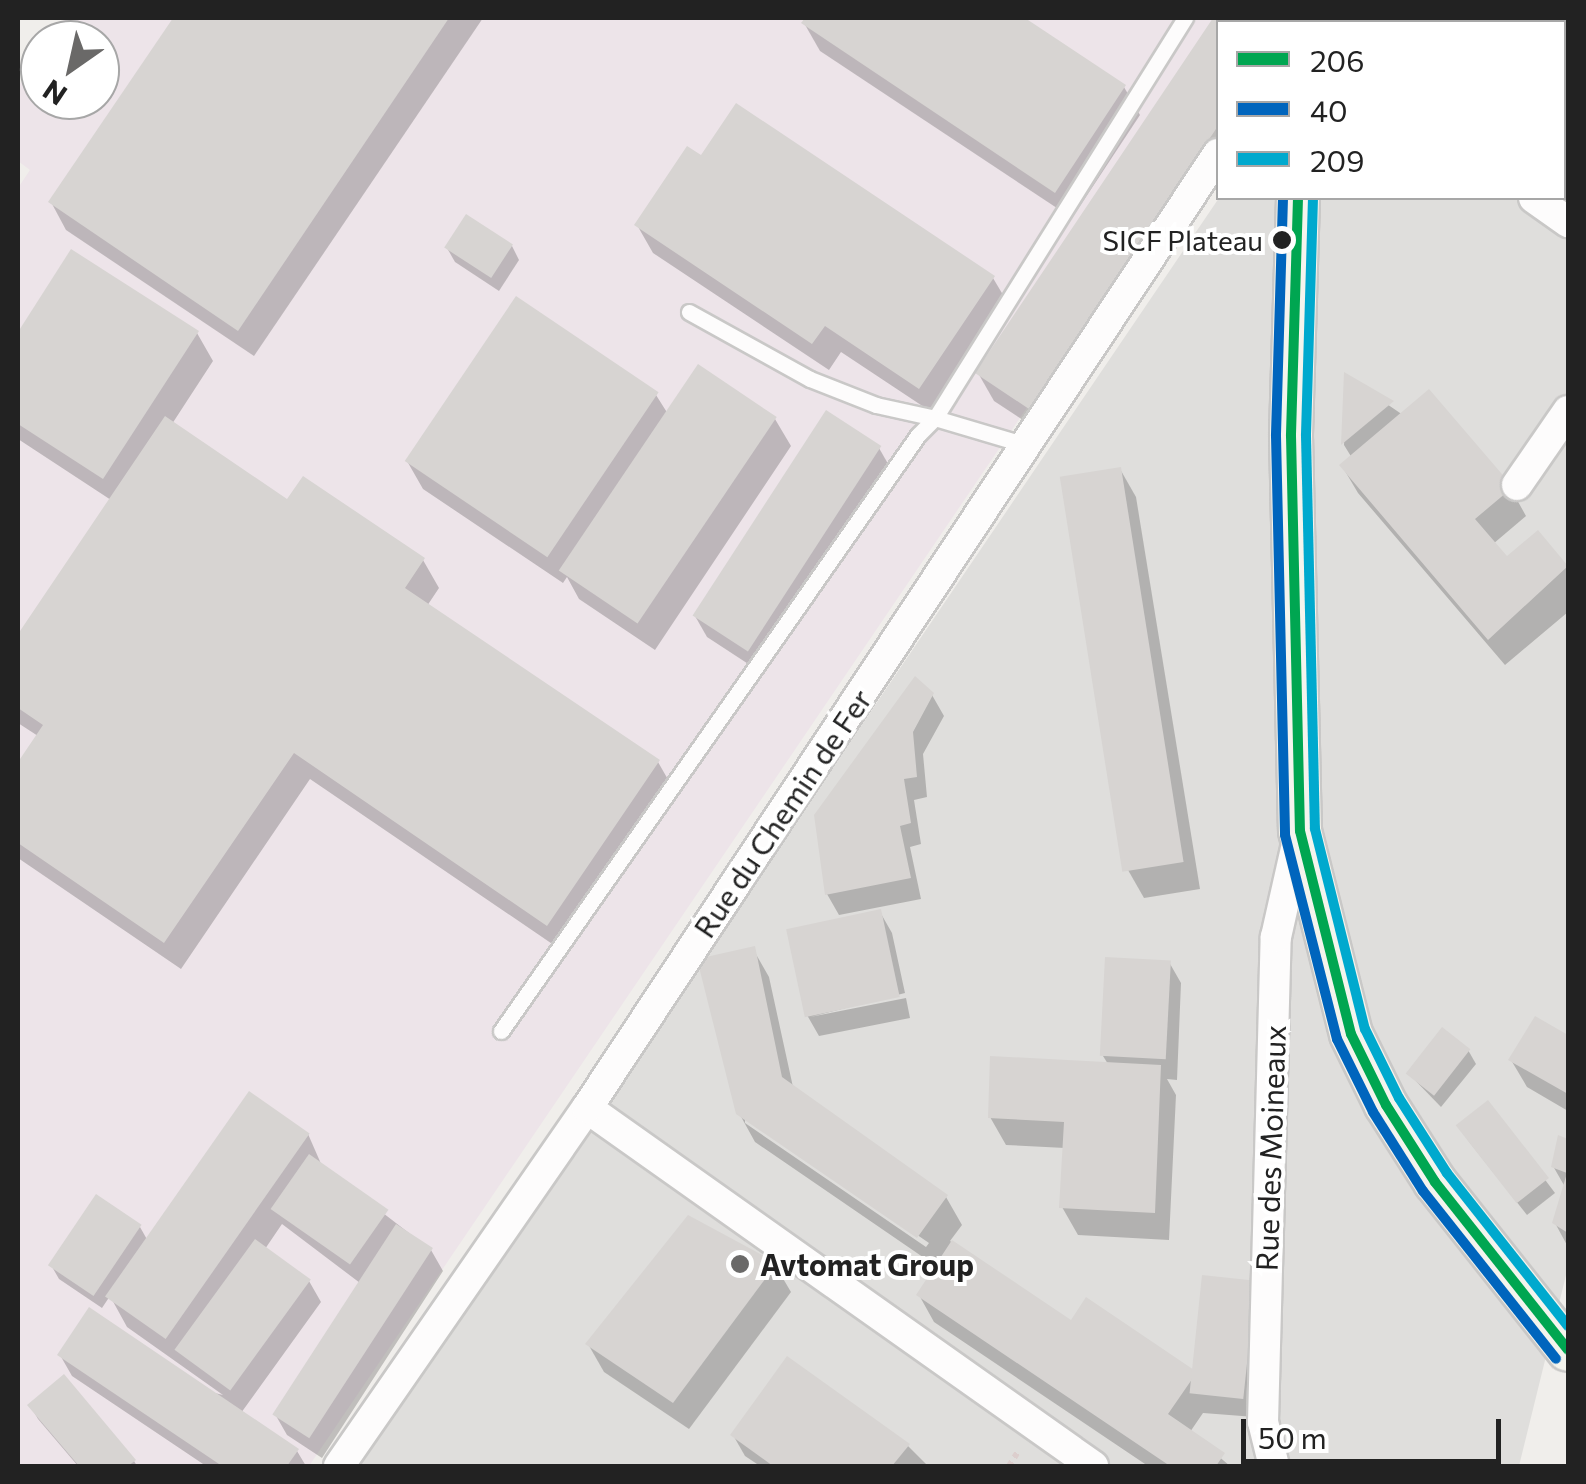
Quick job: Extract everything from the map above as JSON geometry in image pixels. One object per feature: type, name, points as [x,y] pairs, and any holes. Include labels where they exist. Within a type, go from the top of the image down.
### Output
[{"type":"main road","points":[[1298,200],[1291,436],[1300,830],[1351,1034],[1386,1105],[1435,1182],[1568,1350]]},
{"type":"street","name":"Rue du Chemin de Fer","points":[[338,1466],[587,1108],[1216,157]]},
{"type":"street","points":[[1537,200],[1568,222]]},
{"type":"street","points":[[1517,485],[1568,411]]},
{"type":"street","name":"Rue des Moineaux","points":[[1274,1466],[1262,1406],[1276,938],[1300,830]]},
{"type":"street","points":[[587,1108],[1094,1466]]},
{"type":"lane","points":[[501,1030],[935,418],[1185,18]]},
{"type":"lane","points":[[689,312],[810,379],[876,405],[1026,445]]},
{"type":"shaded area","points":[[65,18],[1269,18],[1216,20],[1216,129],[309,1466],[18,1466],[18,188],[30,170],[18,161],[20,84],[20,120],[120,120],[120,20]]},
{"type":"shaded area","points":[[1568,18],[1568,1267],[1519,1466],[359,1466],[1218,200],[1566,200],[1566,20],[1339,20]]},
{"type":"building","points":[[173,18],[449,18],[238,331],[48,202],[104,120],[120,120],[120,96]]},
{"type":"building","points":[[805,18],[1025,18],[1126,85],[1055,193],[801,23]]},
{"type":"building","points":[[1213,18],[1220,20],[1216,20],[1216,129],[1029,409],[975,373]]},
{"type":"building","points":[[736,103],[995,276],[919,389],[825,326],[812,344],[634,225],[687,146],[701,155]]},
{"type":"building","points":[[466,214],[513,244],[491,278],[444,248]]},
{"type":"building","points":[[71,249],[199,331],[103,479],[18,424],[18,332]]},
{"type":"building","points":[[516,296],[659,392],[547,557],[405,461]]},
{"type":"building","points":[[698,364],[777,417],[638,624],[559,570]]},
{"type":"building","points":[[1344,372],[1394,401],[1341,445]]},
{"type":"building","points":[[1429,389],[1513,487],[1475,519],[1507,556],[1538,530],[1568,566],[1488,640],[1339,465]]},
{"type":"building","points":[[826,410],[881,446],[748,651],[693,615]]},
{"type":"building","points":[[165,416],[287,499],[303,476],[425,558],[405,588],[660,760],[547,926],[294,753],[164,943],[18,843],[18,762],[43,725],[18,708],[18,634]]},
{"type":"building","points":[[1121,467],[1184,862],[1122,872],[1060,477]]},
{"type":"building","points":[[915,676],[934,693],[913,732],[917,777],[904,779],[911,823],[900,826],[911,878],[825,895],[814,815]]},
{"type":"building","points":[[881,909],[900,997],[805,1017],[786,929]]},
{"type":"building","points":[[755,946],[782,1077],[948,1195],[917,1238],[736,1114],[697,959]]},
{"type":"building","points":[[1105,957],[1171,960],[1166,1059],[1100,1056]]},
{"type":"building","points":[[1535,1016],[1568,1035],[1568,1094],[1508,1060]]},
{"type":"building","points":[[1442,1027],[1470,1049],[1434,1096],[1406,1073]]},
{"type":"building","points":[[990,1056],[1161,1065],[1155,1213],[1059,1208],[1064,1122],[988,1118]]},
{"type":"building","points":[[249,1091],[310,1133],[166,1339],[105,1297]]},
{"type":"building","points":[[1488,1100],[1549,1178],[1517,1203],[1456,1125]]},
{"type":"building","points":[[1558,1135],[1568,1139],[1568,1233],[1552,1223],[1567,1173],[1551,1167]]},
{"type":"building","points":[[309,1154],[388,1210],[350,1265],[271,1209]]},
{"type":"building","points":[[96,1194],[142,1225],[94,1296],[48,1265]]},
{"type":"building","points":[[688,1215],[777,1263],[673,1403],[585,1344]]},
{"type":"building","points":[[396,1224],[433,1248],[309,1438],[272,1414]]},
{"type":"building","points":[[255,1239],[311,1280],[230,1390],[174,1350]]},
{"type":"building","points":[[952,1240],[1071,1320],[1086,1297],[1197,1372],[1168,1414],[1225,1453],[1216,1466],[1170,1466],[916,1295]]},
{"type":"building","points":[[1202,1275],[1256,1281],[1243,1399],[1190,1393]]},
{"type":"building","points":[[89,1307],[299,1449],[287,1466],[222,1466],[57,1355]]},
{"type":"building","points":[[787,1356],[910,1444],[892,1466],[773,1466],[730,1435]]},
{"type":"building","points":[[64,1374],[136,1460],[128,1466],[79,1466],[27,1405]]},
{"type":"transit line","name":"40","points":[[1283,200],[1276,436],[1285,835],[1337,1039],[1373,1112],[1423,1191],[1556,1359]]},
{"type":"transit line","name":"206","points":[[1298,200],[1291,436],[1300,831],[1351,1034],[1386,1105],[1435,1182],[1568,1350]]},
{"type":"transit line","name":"209","points":[[1313,200],[1306,436],[1315,829],[1365,1029],[1399,1098],[1447,1173],[1568,1326]]},
{"type":"place","name":"SICF Plateau","points":[[1282,240]]},
{"type":"place","name":"Avtomat Group","points":[[740,1264]]}]
